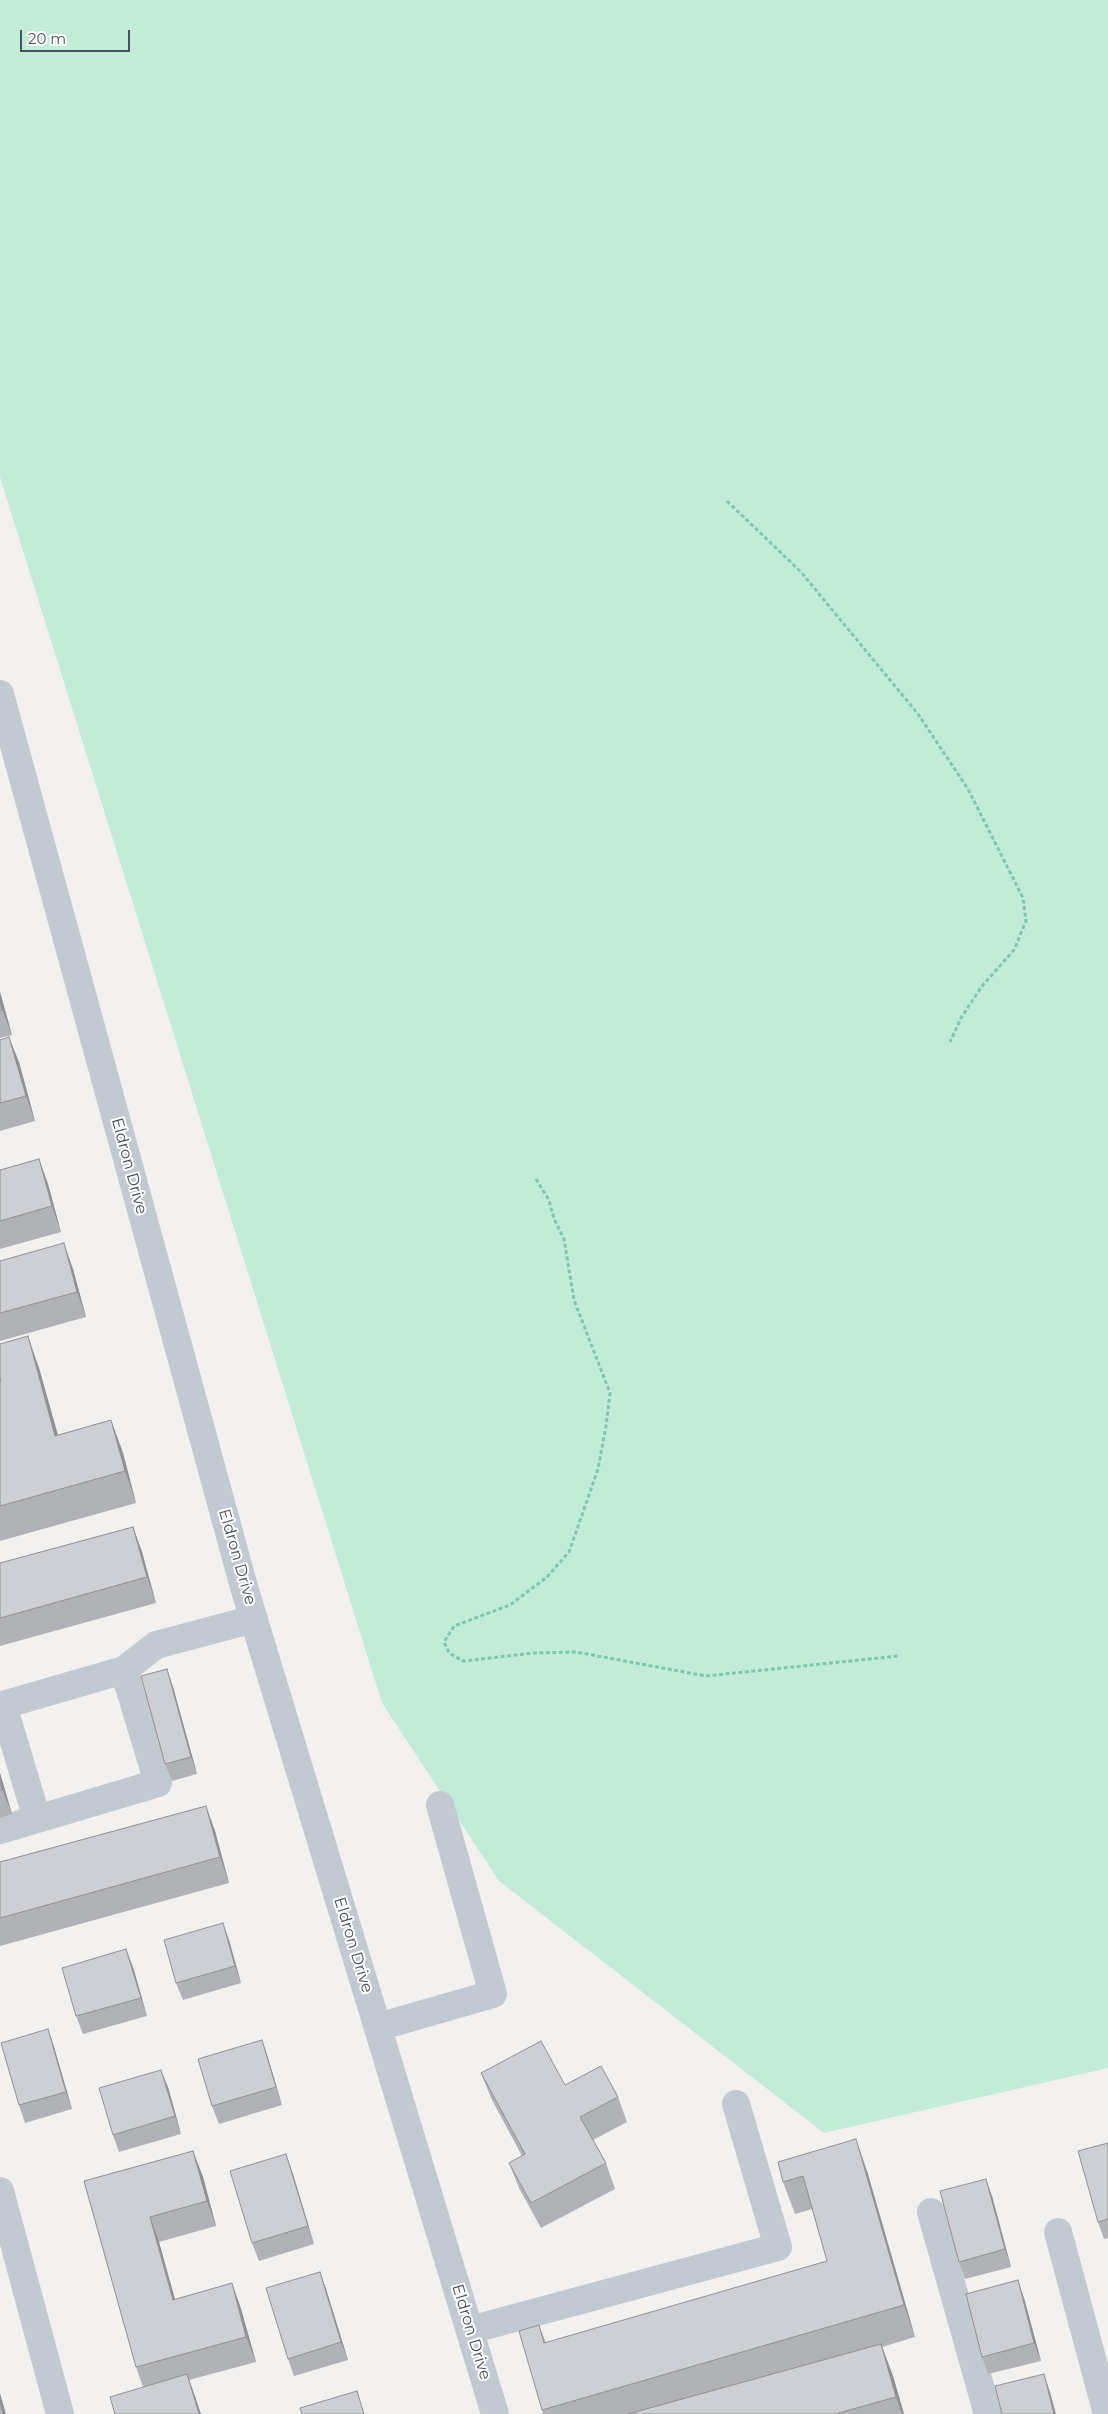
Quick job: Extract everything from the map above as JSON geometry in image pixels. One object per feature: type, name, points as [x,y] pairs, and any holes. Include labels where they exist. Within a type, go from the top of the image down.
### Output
[{"type":"street","name":"Eldron Drive","points":[[0,694],[254,1619],[495,2414]]},
{"type":"street","points":[[37,1819],[2,1706],[124,1670],[156,1645],[254,1619]]},
{"type":"street","points":[[0,1830],[158,1784],[124,1670]]},
{"type":"street","points":[[378,2027],[493,1994],[440,1805]]},
{"type":"street","points":[[470,2330],[778,2247],[736,2104]]},
{"type":"street","points":[[0,2192],[60,2414]]},
{"type":"street","points":[[931,2212],[988,2414]]},
{"type":"street","points":[[1058,2232],[1107,2414]]},
{"type":"path","points":[[727,500],[801,572],[918,714],[968,789],[1023,898],[1026,921],[1014,950],[982,986],[961,1018],[950,1042]]},
{"type":"path","points":[[536,1179],[549,1200],[554,1219],[564,1239],[574,1300],[610,1393],[605,1435],[598,1469],[569,1552],[547,1577],[510,1605],[454,1626],[444,1642],[448,1653],[463,1660],[534,1653],[576,1652],[706,1676],[898,1656]]},
{"type":"green space","points":[[0,0],[1108,0],[1108,2068],[824,2133],[499,1881],[382,1703],[0,477]]},
{"type":"building","points":[[9,1037],[26,1096],[0,1103],[0,1040]]},
{"type":"building","points":[[39,1159],[52,1206],[0,1221],[0,1170]]},
{"type":"building","points":[[64,1243],[77,1292],[0,1313],[0,1261]]},
{"type":"building","points":[[28,1336],[55,1436],[111,1420],[125,1471],[0,1506],[0,1344]]},
{"type":"building","points":[[133,1527],[147,1577],[0,1618],[0,1563]]},
{"type":"building","points":[[167,1669],[191,1757],[165,1764],[141,1676]]},
{"type":"building","points":[[206,1806],[220,1857],[0,1918],[0,1862]]},
{"type":"building","points":[[223,1923],[235,1966],[176,1983],[164,1940]]},
{"type":"building","points":[[126,1949],[141,1998],[76,2016],[62,1968]]},
{"type":"building","points":[[48,2029],[66,2092],[19,2105],[1,2043]]},
{"type":"building","points":[[262,2040],[276,2087],[212,2106],[198,2059]]},
{"type":"building","points":[[541,2041],[565,2085],[601,2066],[618,2097],[580,2117],[606,2163],[531,2203],[509,2163],[525,2154],[481,2073]]},
{"type":"building","points":[[161,2070],[175,2116],[113,2135],[99,2088]]},
{"type":"building","points":[[856,2139],[904,2305],[542,2410],[519,2331],[539,2325],[544,2343],[827,2261],[803,2176],[783,2182],[778,2162]]},
{"type":"building","points":[[1108,2143],[1108,2219],[1098,2222],[1078,2151]]},
{"type":"building","points":[[193,2151],[207,2201],[150,2217],[173,2300],[232,2283],[246,2337],[136,2367],[84,2181]]},
{"type":"building","points":[[286,2154],[308,2226],[252,2243],[230,2171]]},
{"type":"building","points":[[986,2179],[1005,2249],[959,2262],[940,2191]]},
{"type":"building","points":[[320,2272],[341,2342],[288,2359],[266,2288]]},
{"type":"building","points":[[1018,2280],[1034,2343],[982,2357],[966,2294]]},
{"type":"building","points":[[881,2344],[896,2397],[835,2414],[628,2414]]},
{"type":"building","points":[[187,2374],[199,2414],[115,2414],[110,2397]]},
{"type":"building","points":[[1044,2374],[1054,2414],[1002,2414],[995,2386]]},
{"type":"building","points":[[357,2391],[364,2414],[302,2414],[300,2408]]},
{"type":"building","points":[[0,2402],[3,2414],[0,2414]]}]
